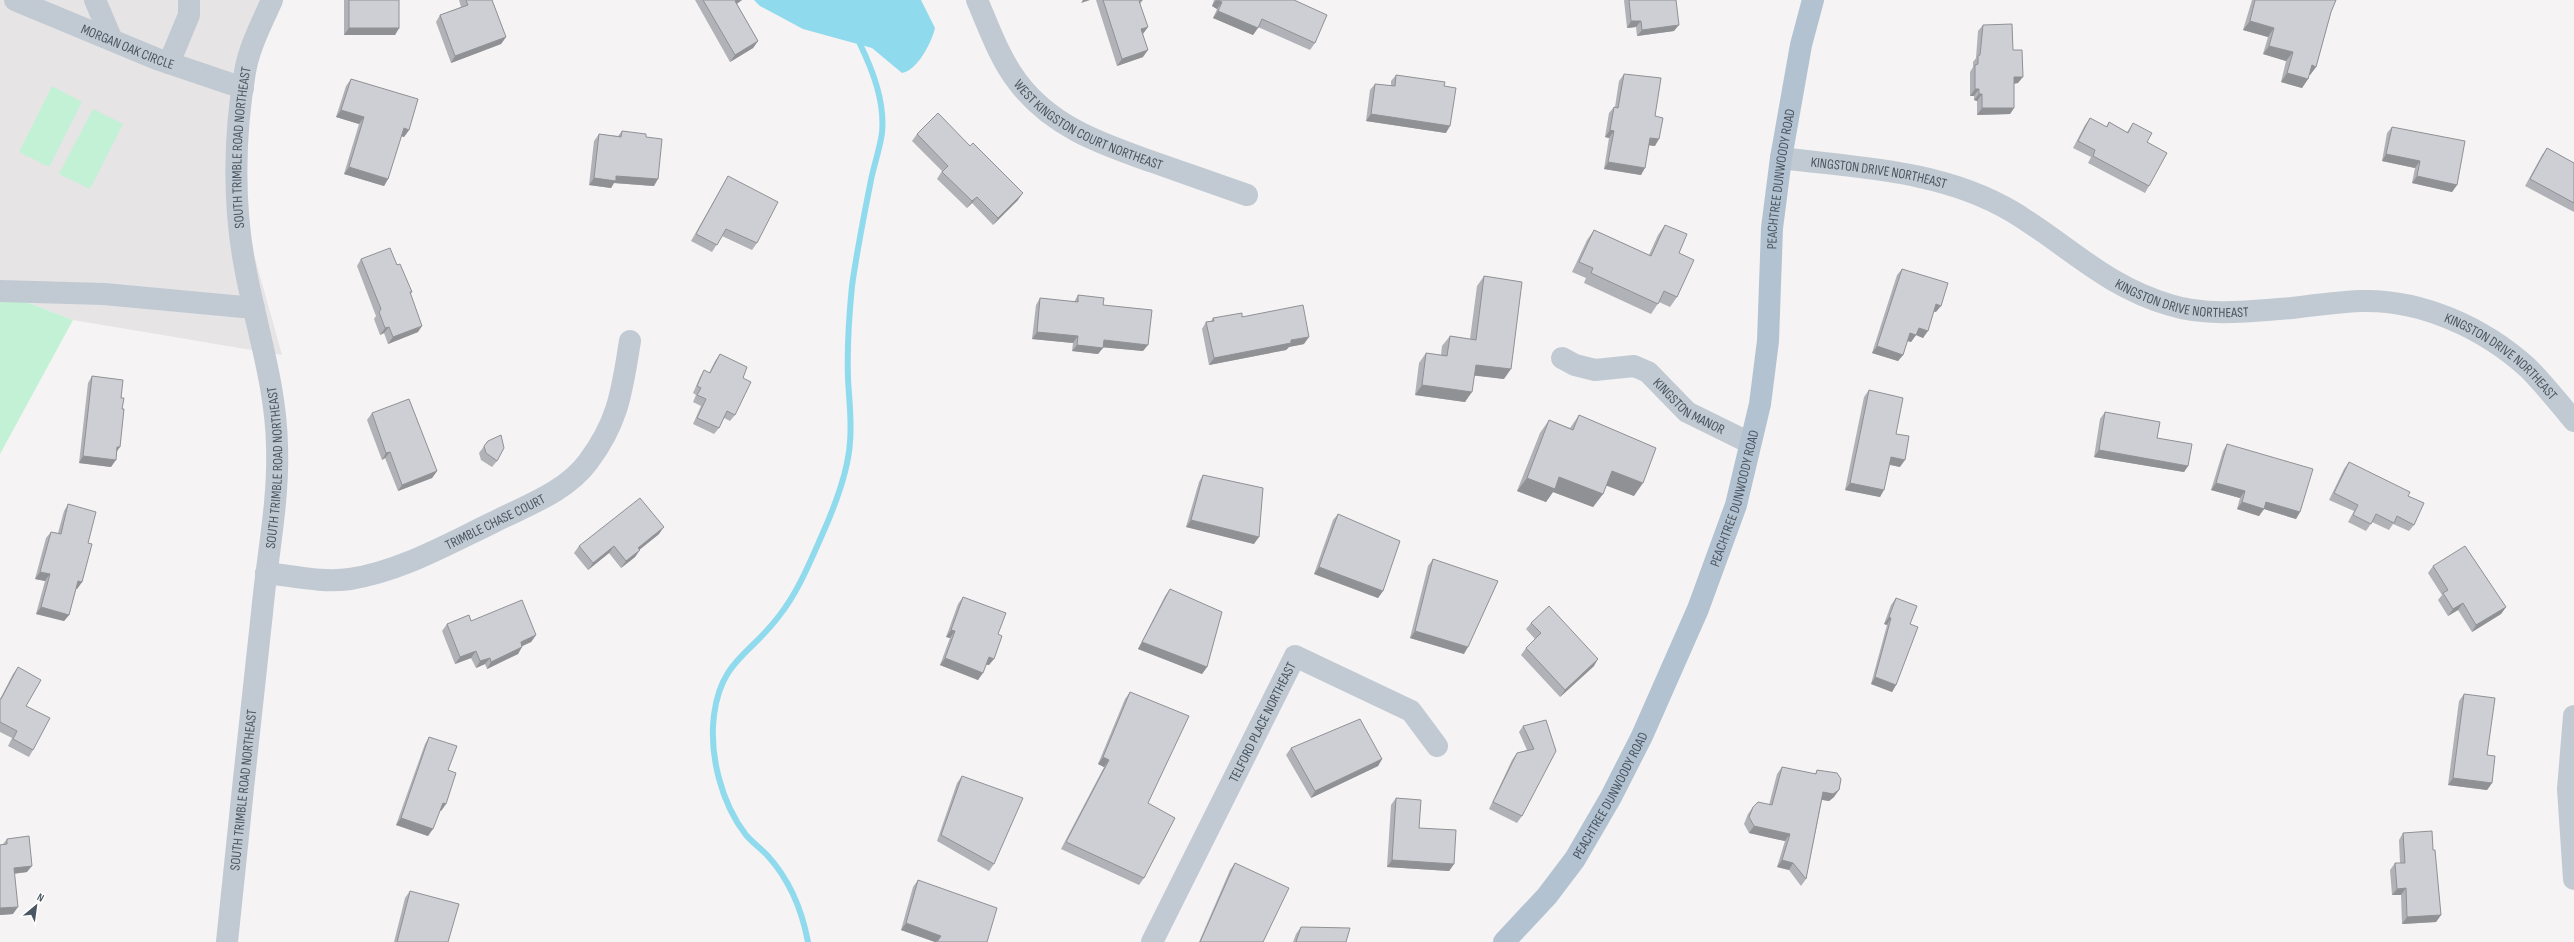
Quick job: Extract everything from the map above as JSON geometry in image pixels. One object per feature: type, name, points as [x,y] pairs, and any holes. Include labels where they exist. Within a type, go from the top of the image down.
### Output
[{"type":"main road","name":"PEACHTREE DUNWOODY ROAD","points":[[1504,942],[1547,896],[1575,859],[1611,797],[1642,736],[1698,609],[1734,512],[1760,404],[1768,341],[1772,228],[1781,158],[1802,45],[1814,0]]},
{"type":"street","name":"MORGAN OAK CIRCLE","points":[[15,0],[169,63],[243,88]]},
{"type":"street","points":[[95,0],[112,40]]},
{"type":"street","points":[[169,63],[189,15],[189,0]]},
{"type":"street","name":"SOUTH TRIMBLE ROAD NORTHEAST","points":[[227,942],[266,573],[275,510],[277,445],[271,380],[244,265],[238,210],[236,154],[245,71],[254,42],[272,0]]},
{"type":"street","name":"WEST KINGSTON COURT NORTHEAST","points":[[978,0],[998,51],[1017,82],[1042,108],[1069,129],[1096,142],[1247,195]]},
{"type":"street","name":"KINGSTON DRIVE NORTHEAST","points":[[1781,158],[1913,174],[1965,188],[2013,212],[2115,284],[2143,297],[2171,306],[2223,312],[2363,301],[2397,304],[2430,311],[2465,325],[2498,344],[2528,369],[2574,421]]},
{"type":"street","points":[[0,291],[104,294],[254,308]]},
{"type":"street","name":"TRIMBLE CHASE COURT","points":[[266,573],[324,580],[350,579],[376,573],[428,554],[555,491],[587,464],[609,431],[621,399],[630,341]]},
{"type":"street","name":"KINGSTON MANOR","points":[[1562,358],[1575,366],[1595,370],[1634,366],[1648,372],[1687,412],[1750,443]]},
{"type":"street","name":"TELFORD PLACE NORTHEAST","points":[[1152,942],[1295,656],[1411,711],[1437,746]]},
{"type":"street","points":[[2574,716],[2568,789],[2574,879]]},
{"type":"shaded area","points":[[0,0],[276,0],[266,23],[233,179],[282,355],[73,320],[0,292]]},
{"type":"green space","points":[[52,86],[82,102],[49,167],[19,152]]},
{"type":"green space","points":[[93,109],[123,124],[90,189],[59,174]]},
{"type":"green space","points":[[0,292],[73,320],[0,454]]},
{"type":"water","points":[[754,0],[921,0],[935,28],[931,41],[918,62],[908,71],[902,73],[872,48],[803,29],[760,6]]},
{"type":"building","points":[[349,0],[399,0],[399,28],[349,28]]},
{"type":"building","points":[[466,0],[492,0],[506,37],[455,56],[440,15],[468,5]]},
{"type":"building","points":[[703,0],[737,0],[735,1],[758,41],[735,55]]},
{"type":"building","points":[[1103,0],[1142,0],[1139,1],[1148,27],[1141,29],[1148,50],[1122,59]]},
{"type":"building","points":[[1218,0],[1294,0],[1327,15],[1315,43],[1262,19],[1258,28],[1218,11],[1222,2]]},
{"type":"building","points":[[1629,0],[1676,0],[1679,25],[1642,30],[1641,21],[1631,21]]},
{"type":"building","points":[[2255,0],[2336,0],[2331,12],[2316,67],[2312,65],[2308,79],[2287,73],[2293,52],[2269,46],[2274,28],[2250,21]]},
{"type":"building","points":[[2012,24],[2013,50],[2022,50],[2023,77],[2014,77],[2014,108],[1982,108],[1982,94],[1979,94],[1979,89],[1975,89],[1975,65],[1978,64],[1978,56],[1980,55],[1983,25]]},
{"type":"building","points":[[1624,74],[1661,78],[1655,116],[1663,118],[1659,139],[1650,138],[1645,168],[1608,162],[1614,131],[1610,130],[1614,107],[1618,108]]},
{"type":"building","points":[[1396,75],[1445,82],[1444,86],[1456,88],[1450,126],[1371,114],[1375,84],[1395,86]]},
{"type":"building","points":[[351,79],[418,99],[409,130],[404,128],[388,179],[349,167],[364,117],[341,110]]},
{"type":"building","points":[[938,113],[970,146],[973,143],[1023,193],[998,218],[977,197],[972,201],[942,172],[948,166],[917,134]]},
{"type":"building","points":[[2090,118],[2107,127],[2109,122],[2128,133],[2133,123],[2152,133],[2147,142],[2167,153],[2149,186],[2093,156],[2095,150],[2078,141]]},
{"type":"building","points":[[2392,127],[2465,141],[2457,185],[2417,176],[2420,161],[2386,154]]},
{"type":"building","points":[[622,131],[646,134],[646,137],[662,139],[658,179],[616,176],[616,181],[594,178],[599,134],[621,137]]},
{"type":"building","points":[[2547,148],[2574,163],[2574,203],[2530,179]]},
{"type":"building","points":[[728,176],[778,202],[757,243],[726,229],[717,245],[696,234]]},
{"type":"building","points":[[1665,225],[1687,234],[1679,253],[1694,260],[1677,297],[1664,291],[1658,304],[1591,273],[1593,268],[1579,262],[1594,230],[1651,256]]},
{"type":"building","points":[[390,248],[397,265],[400,264],[412,292],[410,292],[422,326],[393,337],[389,327],[385,328],[379,312],[381,309],[361,259]]},
{"type":"building","points":[[1902,269],[1948,283],[1941,306],[1936,304],[1928,331],[1919,328],[1916,335],[1910,333],[1903,355],[1877,346]]},
{"type":"building","points":[[1484,276],[1522,282],[1511,369],[1476,365],[1472,392],[1422,385],[1426,353],[1447,356],[1450,336],[1476,340]]},
{"type":"building","points":[[1078,295],[1104,298],[1103,305],[1152,310],[1148,345],[1104,340],[1103,348],[1077,345],[1078,336],[1037,332],[1040,298],[1078,302]]},
{"type":"building","points":[[1303,305],[1309,337],[1291,340],[1291,343],[1214,358],[1206,322],[1214,321],[1213,318],[1242,313],[1242,317]]},
{"type":"building","points":[[720,354],[747,367],[743,378],[751,382],[735,415],[727,411],[719,428],[697,418],[706,399],[697,395],[701,388],[697,386],[704,370],[710,373]]},
{"type":"building","points":[[92,376],[123,380],[121,398],[124,398],[122,409],[124,409],[120,447],[117,447],[116,460],[83,456]]},
{"type":"building","points":[[1869,390],[1903,398],[1896,434],[1909,436],[1905,460],[1891,457],[1884,490],[1850,483]]},
{"type":"building","points":[[409,399],[437,471],[402,485],[390,452],[386,453],[372,413]]},
{"type":"building","points":[[2105,412],[2160,422],[2157,438],[2192,444],[2188,466],[2099,450]]},
{"type":"building","points":[[1579,415],[1656,448],[1643,483],[1612,471],[1603,494],[1559,477],[1555,489],[1527,478],[1549,420],[1573,430]]},
{"type":"building","points":[[501,435],[504,448],[497,461],[486,453],[484,446],[488,441]]},
{"type":"building","points":[[2227,444],[2313,469],[2300,512],[2266,502],[2264,509],[2242,502],[2245,491],[2216,483]]},
{"type":"building","points":[[2349,462],[2410,492],[2408,496],[2424,503],[2414,525],[2397,516],[2394,523],[2376,514],[2371,524],[2353,515],[2358,505],[2334,493]]},
{"type":"building","points":[[1203,475],[1263,488],[1259,537],[1191,520]]},
{"type":"building","points":[[640,498],[664,527],[638,548],[640,550],[626,561],[614,546],[593,563],[579,546]]},
{"type":"building","points":[[68,504],[96,512],[88,543],[92,544],[82,582],[78,581],[69,615],[41,607],[50,574],[40,572],[51,532],[61,534]]},
{"type":"building","points":[[1338,514],[1400,541],[1383,591],[1319,567]]},
{"type":"building","points":[[2465,546],[2506,607],[2476,625],[2463,603],[2453,609],[2443,593],[2448,590],[2433,566]]},
{"type":"building","points":[[1433,559],[1498,581],[1468,647],[1415,631]]},
{"type":"building","points":[[1170,589],[1222,612],[1207,667],[1142,642]]},
{"type":"building","points":[[963,597],[1006,613],[998,634],[1002,636],[994,659],[989,657],[983,673],[945,658],[955,631],[951,630]]},
{"type":"building","points":[[1896,598],[1917,606],[1910,624],[1918,627],[1896,685],[1875,677],[1891,618],[1889,617]]},
{"type":"building","points":[[522,600],[536,635],[521,642],[522,647],[491,662],[490,658],[480,661],[476,651],[460,657],[447,624],[469,615],[471,621]]},
{"type":"building","points":[[1549,606],[1598,659],[1565,690],[1526,648],[1541,633],[1531,623]]},
{"type":"building","points":[[18,667],[41,680],[26,706],[50,718],[33,750],[13,739],[17,731],[0,722],[0,699]]},
{"type":"building","points":[[1130,692],[1189,716],[1148,803],[1175,818],[1144,878],[1066,842],[1109,760],[1103,757]]},
{"type":"building","points":[[2464,694],[2495,698],[2487,755],[2495,756],[2492,783],[2453,778]]},
{"type":"building","points":[[1360,719],[1382,759],[1315,791],[1291,748]]},
{"type":"building","points":[[1546,720],[1556,751],[1522,816],[1493,802],[1517,753],[1534,749],[1523,726]]},
{"type":"building","points":[[429,737],[457,746],[448,770],[456,773],[446,804],[443,803],[433,829],[401,818]]},
{"type":"building","points":[[1782,767],[1816,774],[1817,770],[1837,773],[1841,779],[1839,790],[1833,794],[1823,792],[1806,879],[1793,863],[1782,860],[1790,834],[1754,826],[1749,817],[1753,807],[1758,802],[1772,805]]},
{"type":"building","points":[[962,776],[1023,798],[994,864],[941,835]]},
{"type":"building","points":[[1396,798],[1421,800],[1419,828],[1456,830],[1454,864],[1392,860]]},
{"type":"building","points":[[2432,831],[2441,915],[2407,917],[2406,888],[2397,889],[2395,863],[2405,863],[2403,833]]},
{"type":"building","points":[[29,836],[32,866],[14,868],[18,907],[0,908],[0,845],[7,844],[7,839]]},
{"type":"building","points":[[1235,863],[1289,888],[1263,942],[1200,942]]},
{"type":"building","points":[[918,880],[997,908],[987,942],[937,942],[941,936],[906,923]]},
{"type":"building","points":[[410,891],[459,904],[448,942],[397,942]]},
{"type":"building","points":[[1301,927],[1350,928],[1346,942],[1296,942]]},
{"type":"waterway","points":[[808,942],[802,918],[794,896],[782,874],[767,855],[746,835],[730,808],[715,762],[713,730],[714,715],[723,682],[738,660],[779,616],[798,587],[832,513],[847,466],[851,434],[848,355],[852,286],[872,174],[882,133],[882,110],[880,98],[860,44]]}]
